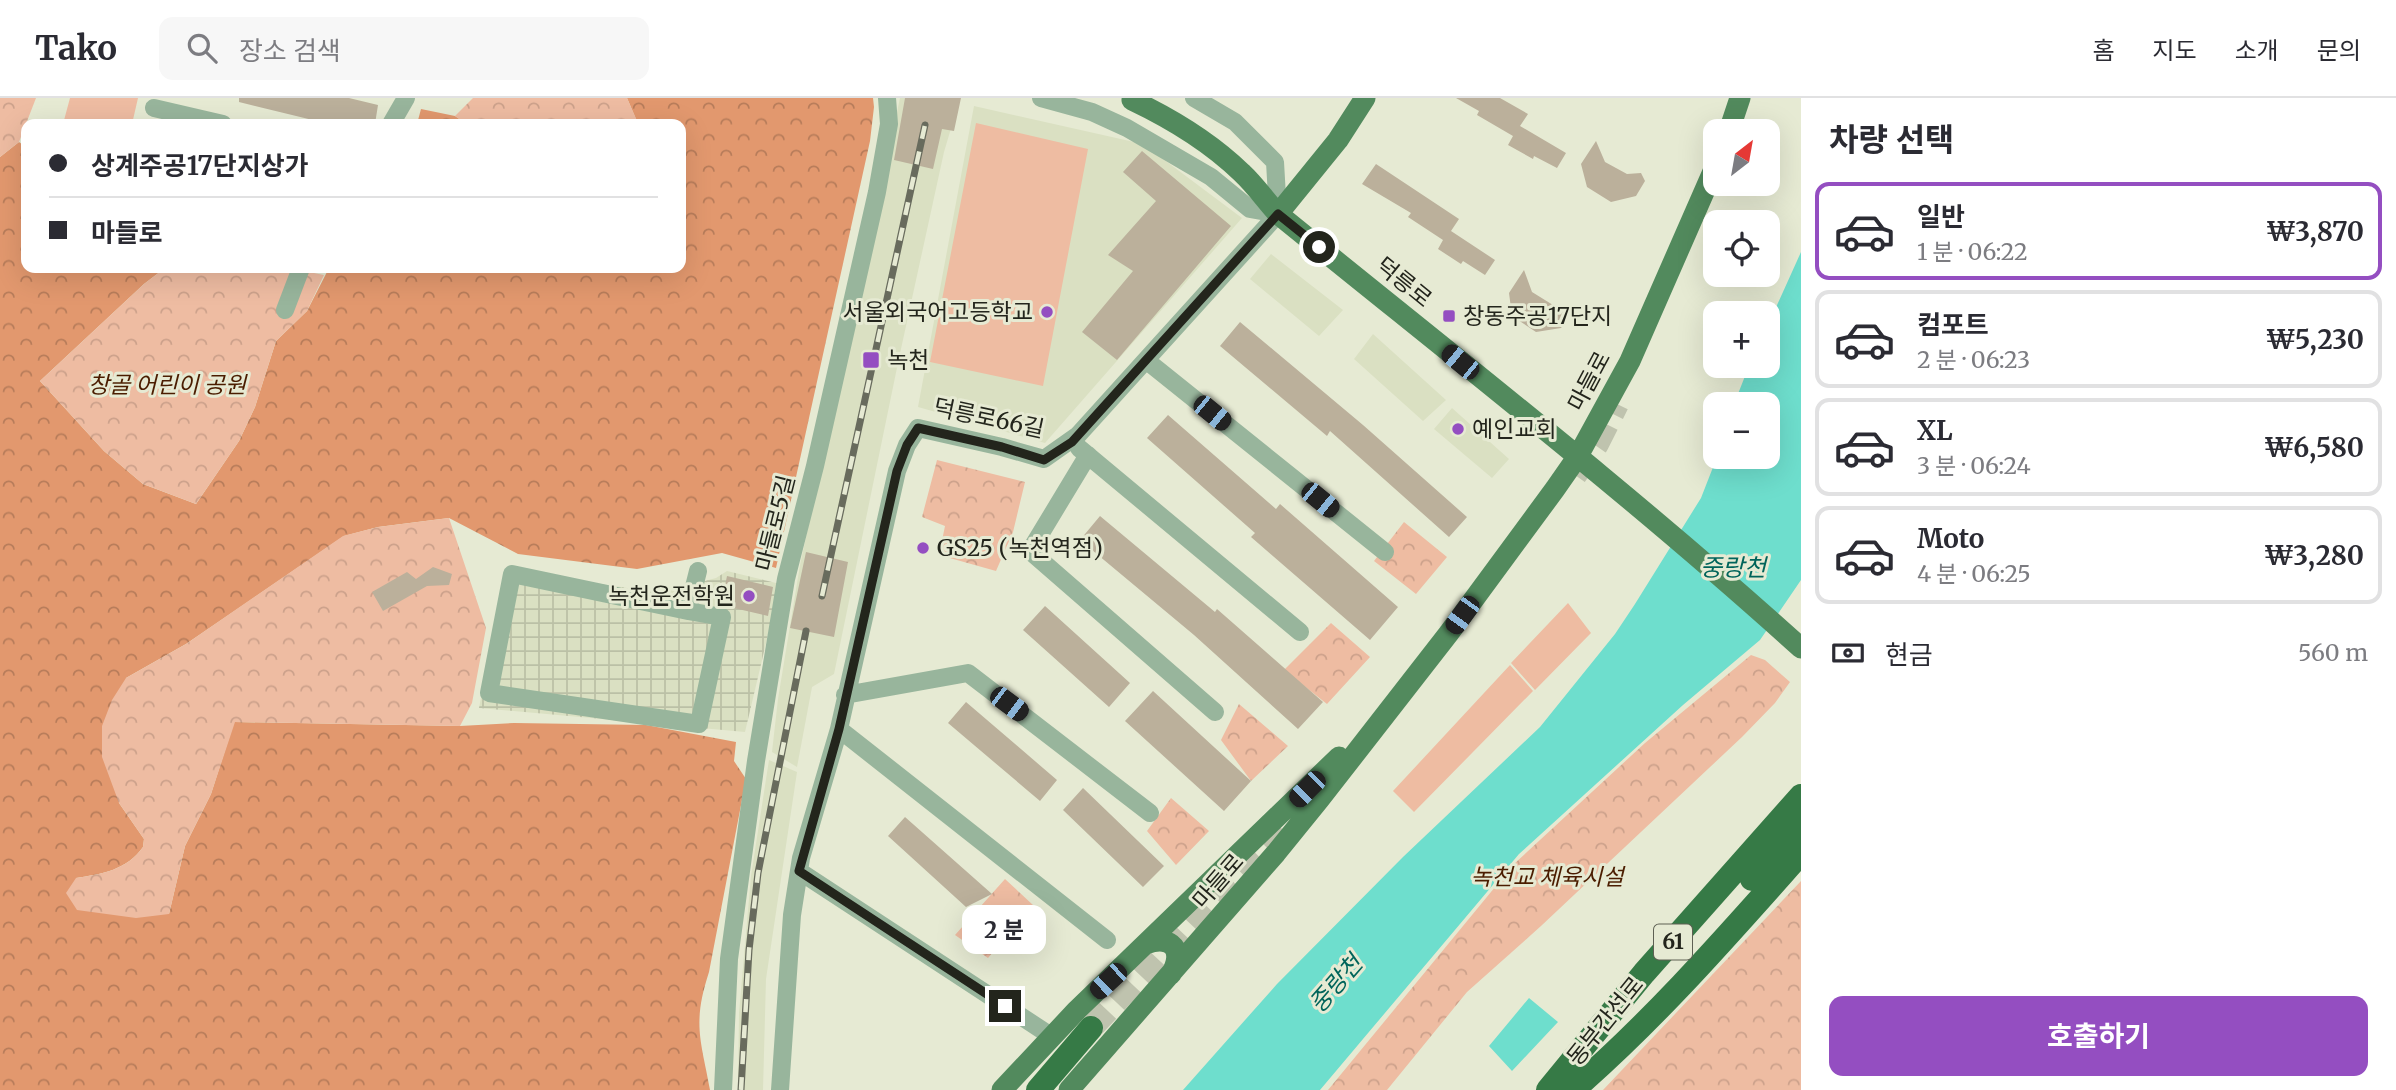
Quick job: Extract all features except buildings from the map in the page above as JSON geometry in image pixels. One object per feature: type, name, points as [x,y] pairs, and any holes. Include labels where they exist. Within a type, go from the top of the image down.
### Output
[{"type":"highway","name":"동부간선로","points":[[1548,1090],[1644,973],[1801,796]]},
{"type":"highway","name":"동부간선로","points":[[1561,1090],[1801,824]]},
{"type":"highway","points":[[1573,1090],[1617,1052],[1694,973],[1801,853]]},
{"type":"highway","points":[[1038,1090],[1091,1028]]},
{"type":"main road","points":[[1278,214],[1339,140],[1365,98]]},
{"type":"main road","points":[[1733,119],[1740,98]]},
{"type":"main road","name":"덕릉로","points":[[1132,100],[1169,117],[1204,141],[1242,173],[1278,214],[1578,456],[1727,581],[1801,648]]},
{"type":"main road","name":"마들로","points":[[1069,1090],[1276,853],[1449,633],[1578,456],[1635,349],[1703,194]]},
{"type":"main road","name":"마들로","points":[[1002,1090],[1051,1036],[1398,698]]},
{"type":"main road","points":[[1146,944],[1160,940],[1175,949],[1178,963],[1170,976]]},
{"type":"street","points":[[394,119],[407,98]]},
{"type":"street","name":"마들로5길","points":[[723,1090],[729,959],[756,761],[786,579],[818,453],[877,192],[889,124],[887,98]]},
{"type":"street","points":[[1041,98],[1092,112],[1126,128],[1211,177],[1250,209],[1278,214],[1275,162],[1235,122],[1194,98]]},
{"type":"street","points":[[154,108],[201,119]]},
{"type":"street","name":"덕릉로66길","points":[[780,1090],[792,915],[799,871],[839,729],[897,471],[907,445],[918,428],[1002,447],[1044,460],[1072,442],[1278,214]]},
{"type":"street","points":[[285,310],[299,273]]},
{"type":"street","points":[[1147,361],[1385,552]]},
{"type":"street","points":[[1072,442],[1300,632]]},
{"type":"street","points":[[1088,455],[1030,551],[1216,712]]},
{"type":"street","points":[[688,611],[698,571]]},
{"type":"street","points":[[512,574],[688,611],[722,617],[699,724],[489,693],[512,574]]},
{"type":"street","points":[[845,695],[968,673],[1150,813]]},
{"type":"street","points":[[839,729],[1107,940]]},
{"type":"street","points":[[799,871],[1051,1036]]},
{"type":"shaded area","points":[[900,98],[960,98],[944,152],[834,674],[812,687],[797,767],[772,752],[778,699],[800,565]]},
{"type":"shaded area","name":"서울외국어고등학교","points":[[974,106],[1143,144],[1242,218],[1045,443],[918,407]]},
{"type":"shaded area","points":[[1271,254],[1343,310],[1319,336],[1250,279]]},
{"type":"shaded area","points":[[1373,334],[1446,400],[1423,421],[1354,359]]},
{"type":"shaded area","points":[[1452,408],[1509,459],[1492,478],[1434,429]]},
{"type":"shaded area","points":[[506,569],[659,593],[716,578],[727,571],[780,584],[745,732],[479,708]]},
{"type":"shaded area","points":[[769,760],[797,772],[766,979],[763,1090],[738,1090],[739,1013],[751,876]]},
{"type":"green space","points":[[0,98],[36,98],[28,119],[21,119],[19,142],[0,157]]},
{"type":"green space","points":[[70,98],[138,98],[133,119],[64,119]]},
{"type":"green space","points":[[473,98],[627,98],[636,119],[459,119],[455,116]]},
{"type":"green space","points":[[627,98],[873,98],[870,141],[776,568],[722,553],[637,569],[518,554],[449,518],[378,527],[344,536],[186,644],[126,678],[119,803],[144,839],[143,847],[122,866],[76,878],[169,914],[185,846],[211,794],[234,722],[460,726],[514,723],[646,725],[736,742],[734,761],[746,779],[699,1019],[710,1090],[0,1090],[0,157],[19,142],[21,143],[21,273],[158,273],[40,381],[104,451],[143,484],[196,504],[239,441],[255,407],[276,341],[307,311],[326,273],[686,273],[686,119],[636,119]]},
{"type":"green space","points":[[421,109],[460,119],[418,119]]},
{"type":"green space","points":[[976,123],[1088,149],[1043,386],[930,362]]},
{"type":"green space","name":"창골 어린이 공원","points":[[158,273],[324,275],[307,311],[276,341],[255,407],[239,441],[196,504],[143,484],[104,451],[40,381]]},
{"type":"green space","points":[[937,460],[1025,482],[1013,532],[996,571],[939,555],[945,526],[922,517]]},
{"type":"green space","points":[[449,518],[486,628],[472,703],[460,726],[235,722],[211,794],[185,846],[169,914],[136,918],[77,910],[66,893],[76,878],[122,866],[143,847],[144,839],[119,803],[102,757],[102,726],[112,700],[126,678],[186,644],[343,536],[378,527]]},
{"type":"green space","points":[[1404,522],[1447,557],[1416,594],[1374,561]]},
{"type":"green space","points":[[1568,603],[1591,633],[1535,690],[1511,663]]},
{"type":"green space","points":[[1331,623],[1370,657],[1327,704],[1284,670]]},
{"type":"green space","name":"녹천교 체육시설","points":[[1751,655],[1765,660],[1790,682],[1775,703],[1742,737],[1467,992],[1387,1090],[1328,1090],[1514,864],[1645,743]]},
{"type":"green space","points":[[1510,665],[1533,691],[1414,812],[1393,791]]},
{"type":"green space","points":[[1239,704],[1288,746],[1251,781],[1221,740]]},
{"type":"green space","points":[[1171,798],[1209,831],[1176,865],[1147,831]]},
{"type":"green space","points":[[1005,879],[1033,905],[988,958],[955,935]]},
{"type":"green space","points":[[1801,881],[1801,1090],[1603,1090]]},
{"type":"water","name":"중랑천","points":[[1801,252],[1801,580],[1760,640],[1683,705],[1519,854],[1320,1090],[1183,1090],[1277,984],[1403,857],[1540,727],[1615,634],[1701,498],[1712,469],[1780,469],[1780,392],[1739,392],[1744,378],[1780,378],[1779,301]]},
{"type":"water","points":[[1529,998],[1558,1022],[1512,1071],[1489,1046]]},
{"type":"tunnel","points":[[1575,475],[1597,444],[1617,404]]},
{"type":"tunnel","points":[[1091,1028],[1222,889],[1307,804]]},
{"type":"railway","points":[[822,596],[925,125]]},
{"type":"railway","points":[[741,1090],[749,950],[758,873],[806,631]]},
{"type":"place","name":"서울외국어고등학교","points":[[1047,312]]},
{"type":"place","name":"창동주공17단지","points":[[1449,316]]},
{"type":"place","name":"녹천","points":[[871,360]]},
{"type":"place","name":"예인교회","points":[[1458,429]]},
{"type":"place","name":"GS25 (녹천역점)","points":[[923,548]]},
{"type":"place","name":"녹천운전학원","points":[[749,596]]},
{"type":"route","points":[[1005,1006],[799,871],[839,729],[897,471],[907,445],[918,428],[1002,447],[1044,460],[1072,442],[1278,214],[1319,247]]}]
